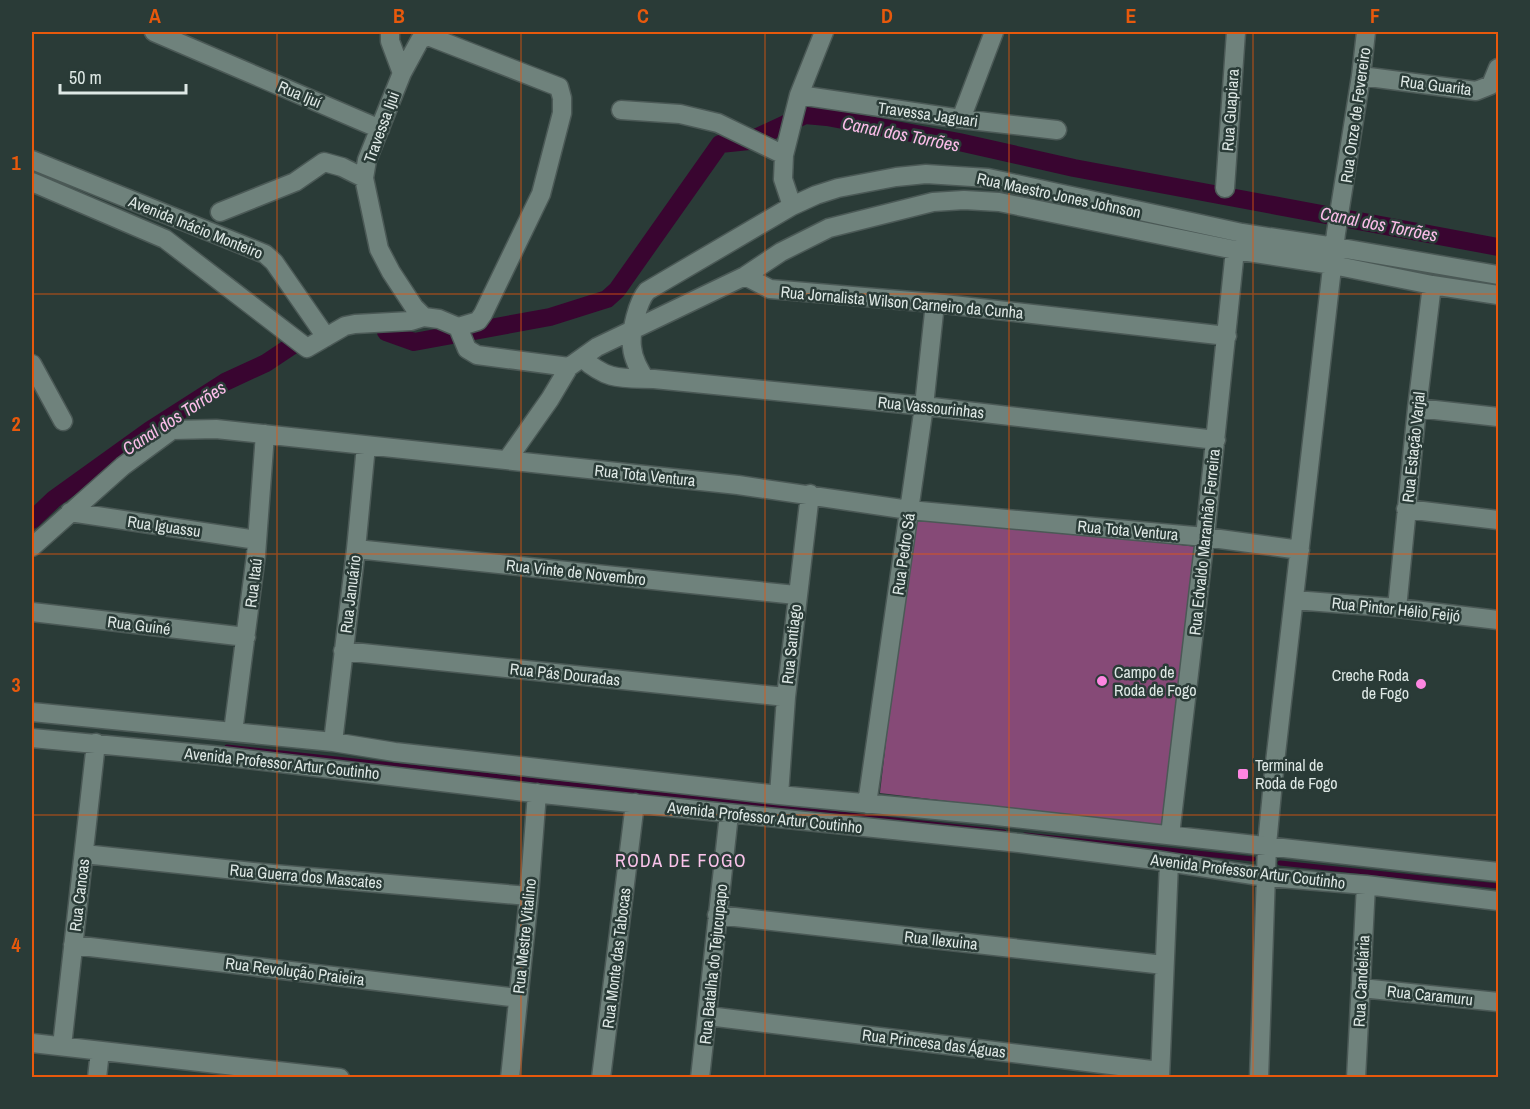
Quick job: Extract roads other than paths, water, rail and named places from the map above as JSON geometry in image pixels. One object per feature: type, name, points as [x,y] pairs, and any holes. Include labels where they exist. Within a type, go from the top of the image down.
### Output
[{"type":"street","name":"Rua Ijuí","points":[[154,32],[380,129]]},
{"type":"street","name":"Travessa Ijui","points":[[390,32],[390,41],[402,73],[367,160],[364,178],[371,218],[380,249],[408,299],[424,317]]},
{"type":"street","points":[[792,206],[783,179],[784,155],[799,95],[824,32]]},
{"type":"street","points":[[961,119],[994,32]]},
{"type":"street","name":"Rua Guapiara","points":[[1225,188],[1236,32]]},
{"type":"street","name":"Rua Onze de Fevereiro","points":[[1259,1077],[1267,845],[1335,248],[1366,32]]},
{"type":"street","points":[[402,73],[420,40],[428,36],[555,86],[560,90],[563,110],[540,195],[483,314],[478,321],[459,329]]},
{"type":"street","name":"Rua Guarita","points":[[1361,76],[1476,91],[1491,86],[1498,68]]},
{"type":"street","name":"Travessa Jaguari","points":[[799,95],[961,119],[1057,130]]},
{"type":"street","points":[[621,110],[680,114],[718,123],[784,155]]},
{"type":"street","name":"Avenida Inácio Monteiro","points":[[32,160],[265,254],[274,262],[326,337],[307,348],[165,239],[32,182]]},
{"type":"street","points":[[220,212],[295,182],[324,162],[342,167],[364,178]]},
{"type":"street","name":"Rua Maestro Jones Johnson","points":[[634,328],[640,299],[647,291],[792,206],[816,195],[865,182],[926,174],[988,178],[1242,233],[1498,275]]},
{"type":"street","name":"Rua Maestro Jones Johnson","points":[[745,276],[781,252],[829,228],[933,202],[964,200],[999,202],[1235,250],[1335,248],[1432,285],[1498,295]]},
{"type":"street","name":"Rua Edvaldo Maranhão Ferreira","points":[[1170,835],[1216,440],[1235,250]]},
{"type":"street","points":[[507,460],[575,362],[597,347],[634,328],[667,315],[745,276]]},
{"type":"street","name":"Rua Jornalista Wilson Carneiro da Cunha","points":[[745,276],[770,289],[935,303],[1227,336]]},
{"type":"street","name":"Rua Estação Varjal","points":[[1397,608],[1432,285]]},
{"type":"street","name":"Rua Pedro Sá","points":[[867,804],[924,406],[935,303]]},
{"type":"street","points":[[326,337],[345,326],[402,322],[424,317],[439,319],[459,329],[467,349],[472,354],[575,362]]},
{"type":"street","points":[[634,328],[632,348],[634,358],[645,379]]},
{"type":"street","name":"Rua Vassourinhas","points":[[575,362],[620,378],[924,406],[1216,440]]},
{"type":"street","points":[[32,364],[63,421]]},
{"type":"street","points":[[1417,408],[1498,417]]},
{"type":"street","name":"Rua Tota Ventura","points":[[32,547],[123,465],[172,430],[216,429],[810,494],[909,510],[1205,537],[1300,550]]},
{"type":"street","name":"Rua Itaú","points":[[233,732],[257,540],[265,434]]},
{"type":"street","name":"Rua Januário","points":[[333,742],[366,446]]},
{"type":"street","name":"Rua Santiago","points":[[779,795],[796,595],[810,494]]},
{"type":"street","points":[[1406,509],[1498,520]]},
{"type":"street","name":"Rua Iguassu","points":[[70,512],[257,540]]},
{"type":"street","name":"Rua Vinte de Novembro","points":[[356,549],[796,595]]},
{"type":"street","name":"Rua Pintor Hélio Feijó","points":[[1294,600],[1397,608],[1498,620]]},
{"type":"street","name":"Rua Guiné","points":[[32,612],[246,637]]},
{"type":"street","name":"Rua Pás Douradas","points":[[343,651],[786,697]]},
{"type":"street","name":"Avenida Professor Artur Coutinho","points":[[32,712],[333,742],[395,752],[779,795],[1267,845],[1498,872]]},
{"type":"street","name":"Avenida Professor Artur Coutinho","points":[[32,738],[308,765],[537,794],[1019,843],[1266,877],[1366,885],[1498,901]]},
{"type":"street","name":"Rua Canoas","points":[[62,1046],[96,743]]},
{"type":"street","name":"Rua Mestre Vitalino","points":[[510,1077],[537,794]]},
{"type":"street","name":"Rua Monte das Tabocas","points":[[601,1077],[635,803]]},
{"type":"street","name":"Rua Batalha do Tejucupapo","points":[[700,1077],[729,814]]},
{"type":"street","name":"Rua Guerra dos Mascates","points":[[84,854],[273,874],[529,896]]},
{"type":"street","points":[[1160,1074],[1168,862]]},
{"type":"street","name":"Rua Candelária","points":[[1356,1077],[1366,885]]},
{"type":"street","name":"Rua Ilexuina","points":[[717,915],[1164,964]]},
{"type":"street","name":"Rua Revolução Praieira","points":[[73,945],[518,998]]},
{"type":"street","name":"Rua Caramuru","points":[[1361,988],[1498,1002]]},
{"type":"street","name":"Rua Princesa das Águas","points":[[708,1016],[1160,1074]]},
{"type":"street","points":[[32,1043],[100,1051],[192,1069],[340,1077]]},
{"type":"street","points":[[97,1077],[100,1051]]},
{"type":"waterway","name":"Canal dos Torrões","points":[[386,332],[414,342],[550,317],[607,299],[617,290],[720,144],[749,141],[805,115],[827,117],[959,142],[1074,168],[1498,247]]},
{"type":"waterway","name":"Canal dos Torrões","points":[[32,520],[54,499],[150,430],[225,382],[266,363],[293,345]]},
{"type":"waterway","points":[[227,747],[1004,832]]},
{"type":"waterway","points":[[1025,835],[1253,859]]},
{"type":"waterway","points":[[1280,863],[1498,886]]},
{"type":"place","name":"Campo de Roda de Fogo","points":[[1102,681]]},
{"type":"place","name":"Creche Roda de Fogo","points":[[1421,684]]},
{"type":"place","name":"Terminal de Roda de Fogo","points":[[1243,774]]},
{"type":"district","name":"RODA DE FOGO","points":[[681,860]]}]
